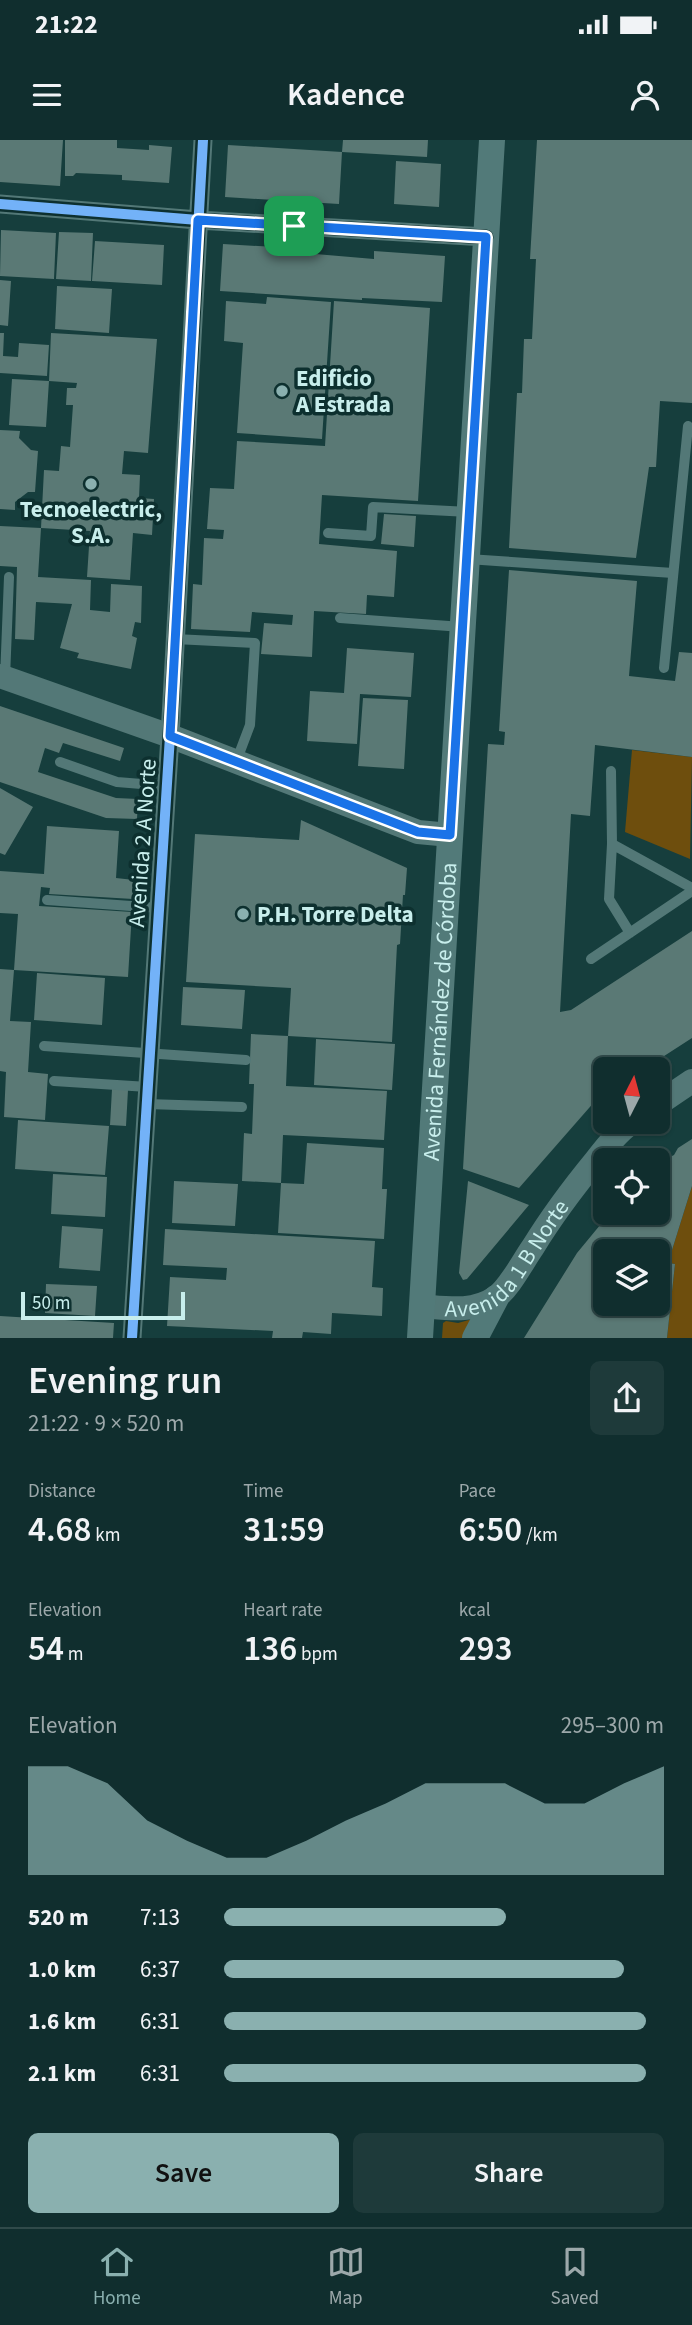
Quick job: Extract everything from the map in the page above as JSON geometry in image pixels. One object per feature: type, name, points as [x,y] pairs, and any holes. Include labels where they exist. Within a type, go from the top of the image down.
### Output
[{"type":"main road","name":"Avenida Fernández de Córdoba","points":[[420,1338],[492,140]]},
{"type":"main road","points":[[475,1338],[496,1298]]},
{"type":"street","name":"Avenida 2 A Norte","points":[[132,1338],[170,736],[203,140]]},
{"type":"street","points":[[0,204],[198,220],[486,237]]},
{"type":"street","points":[[2,677],[170,736],[418,832],[450,835]]},
{"type":"street","points":[[670,1096],[692,1081]]},
{"type":"street","name":"Avenida 1 B Norte","points":[[422,1306],[473,1308],[496,1298],[553,1215],[618,1134]]},
{"type":"lane","points":[[664,667],[688,426]]},
{"type":"lane","points":[[328,533],[371,536],[373,507],[470,512]]},
{"type":"lane","points":[[679,518],[692,520]]},
{"type":"lane","points":[[467,558],[673,573]]},
{"type":"lane","points":[[2,677],[9,577]]},
{"type":"lane","points":[[340,618],[463,627]]},
{"type":"lane","points":[[175,639],[255,643],[250,725],[236,763]]},
{"type":"lane","points":[[60,762],[117,782],[166,786]]},
{"type":"lane","points":[[611,771],[612,844],[609,899],[631,933]]},
{"type":"lane","points":[[591,960],[692,889],[612,844]]},
{"type":"lane","points":[[47,900],[159,908]]},
{"type":"lane","points":[[44,1046],[246,1060]]},
{"type":"lane","points":[[54,1081],[242,1107]]},
{"type":"shaded area","points":[[632,750],[692,757],[690,859],[625,832]]},
{"type":"shaded area","points":[[692,1186],[692,1338],[667,1338],[675,1264],[670,1263]]},
{"type":"shaded area","points":[[476,1318],[468,1338],[442,1338],[443,1323],[446,1321],[458,1323]]},
{"type":"building","points":[[0,140],[63,140],[60,186],[0,182]]},
{"type":"building","points":[[65,140],[117,140],[117,148],[149,150],[149,145],[172,147],[169,183],[122,180],[122,175],[76,173],[73,176],[65,176]]},
{"type":"building","points":[[343,140],[428,140],[427,157],[342,152]]},
{"type":"building","points":[[537,140],[692,140],[692,403],[660,401],[656,467],[649,467],[636,558],[509,548],[517,393],[522,393],[524,339],[532,339],[536,259],[530,259]]},
{"type":"building","points":[[228,145],[342,152],[339,204],[225,197]]},
{"type":"building","points":[[396,161],[441,164],[439,207],[394,204]]},
{"type":"building","points":[[1,230],[56,233],[54,279],[0,276]]},
{"type":"building","points":[[59,232],[93,233],[91,281],[56,279]]},
{"type":"building","points":[[95,241],[164,245],[162,285],[92,281]]},
{"type":"building","points":[[223,244],[293,248],[292,252],[374,259],[374,251],[445,256],[442,302],[220,291]]},
{"type":"building","points":[[0,280],[11,281],[8,326],[0,325]]},
{"type":"building","points":[[57,286],[112,289],[109,333],[55,329]]},
{"type":"building","name":"Edificio A Estrada","points":[[267,297],[331,302],[322,439],[237,433],[243,343],[224,341],[226,301],[266,304]]},
{"type":"building","points":[[334,301],[430,308],[418,501],[322,495],[319,544],[397,551],[394,597],[367,595],[366,614],[314,611],[312,657],[261,654],[264,623],[292,625],[293,615],[252,612],[250,632],[191,629],[193,584],[202,585],[204,538],[223,539],[224,530],[207,529],[210,488],[234,489],[237,441],[325,446]]},
{"type":"building","points":[[0,333],[4,333],[3,356],[18,357],[19,343],[49,345],[47,376],[0,373]]},
{"type":"building","points":[[51,333],[157,339],[148,453],[124,451],[122,474],[140,475],[139,498],[154,499],[152,535],[133,533],[130,580],[87,577],[90,531],[41,528],[44,470],[59,471],[61,446],[70,447],[73,405],[66,405],[67,388],[76,388],[77,383],[49,381]]},
{"type":"building","points":[[12,379],[49,381],[46,427],[9,425]]},
{"type":"building","points":[[0,430],[20,431],[19,438],[31,450],[38,451],[35,492],[28,492],[15,502],[15,510],[0,509]]},
{"type":"building","points":[[384,514],[416,516],[414,547],[381,544]]},
{"type":"building","points":[[0,526],[41,528],[38,577],[91,580],[90,610],[110,612],[111,584],[142,586],[141,623],[135,622],[132,636],[137,638],[131,669],[77,658],[79,653],[60,648],[72,604],[36,602],[34,640],[15,639],[17,567],[0,566]]},
{"type":"building","points":[[509,570],[637,581],[629,676],[675,681],[679,652],[692,653],[692,757],[595,745],[590,816],[571,814],[560,1012],[571,1010],[692,931],[692,1038],[663,1057],[593,1057],[593,1103],[519,1188],[463,1169],[488,744],[504,745],[505,732],[499,731]]},
{"type":"building","points":[[347,648],[414,653],[411,697],[360,694],[357,744],[307,741],[310,691],[344,693]]},
{"type":"building","points":[[363,698],[408,700],[404,769],[358,766]]},
{"type":"building","points":[[0,706],[124,748],[120,761],[63,743],[59,753],[45,748],[38,772],[116,798],[138,799],[137,819],[106,818],[0,782]]},
{"type":"building","points":[[0,788],[33,807],[5,855],[0,853]]},
{"type":"building","points":[[301,820],[407,868],[400,944],[397,945],[392,1042],[288,1036],[291,988],[186,982],[195,834],[299,840]]},
{"type":"building","points":[[47,826],[119,831],[116,878],[134,880],[133,899],[49,894],[50,888],[41,887],[39,906],[132,912],[128,977],[14,970],[18,914],[0,913],[0,871],[44,874]]},
{"type":"building","points":[[0,969],[14,970],[10,1021],[31,1022],[28,1072],[48,1074],[45,1120],[4,1117],[6,1072],[0,1071]]},
{"type":"building","points":[[37,973],[105,978],[102,1025],[34,1020]]},
{"type":"building","points":[[183,987],[245,990],[242,1029],[181,1025]]},
{"type":"building","points":[[251,1034],[288,1036],[286,1086],[387,1091],[384,1140],[283,1135],[281,1183],[242,1181],[244,1133],[252,1134],[254,1084],[249,1084]]},
{"type":"building","points":[[316,1039],[395,1044],[392,1090],[314,1085]]},
{"type":"building","points":[[112,1089],[128,1090],[126,1126],[110,1125]]},
{"type":"building","points":[[18,1120],[109,1126],[105,1175],[15,1169]]},
{"type":"building","points":[[692,1139],[692,1186],[670,1257],[670,1239],[593,1239],[593,1316],[669,1316],[667,1338],[524,1338],[577,1253],[600,1225],[670,1225],[670,1157],[678,1148]]},
{"type":"building","points":[[307,1143],[384,1148],[382,1189],[387,1189],[384,1239],[278,1233],[281,1183],[304,1184]]},
{"type":"building","points":[[53,1174],[107,1177],[105,1217],[51,1214]]},
{"type":"building","points":[[174,1181],[238,1184],[235,1226],[172,1223]]},
{"type":"building","points":[[468,1181],[529,1205],[467,1279],[463,1280],[459,1273]]},
{"type":"building","points":[[62,1226],[103,1229],[100,1271],[59,1268]]},
{"type":"building","points":[[165,1229],[375,1241],[372,1287],[383,1288],[382,1316],[332,1313],[331,1334],[303,1332],[302,1338],[272,1338],[273,1331],[167,1326],[170,1277],[226,1280],[227,1268],[163,1265]]},
{"type":"building","points":[[670,1263],[675,1264],[670,1310]]},
{"type":"building","points":[[46,1284],[97,1286],[95,1316],[45,1313]]},
{"type":"building","points":[[0,1316],[114,1323],[113,1338],[0,1338]]},
{"type":"cycle path","points":[[132,1338],[170,736],[203,140]]},
{"type":"cycle path","points":[[0,204],[198,220],[486,237]]},
{"type":"place","name":"Edificio A Estrada","points":[[282,391]]},
{"type":"place","name":"Tecnoelectric, S.A.","points":[[91,484]]},
{"type":"place","name":"P.H. Torre Delta","points":[[243,914]]},
{"type":"route","points":[[198,220],[294,226],[486,237],[450,835],[418,832],[170,736],[198,220]]}]
